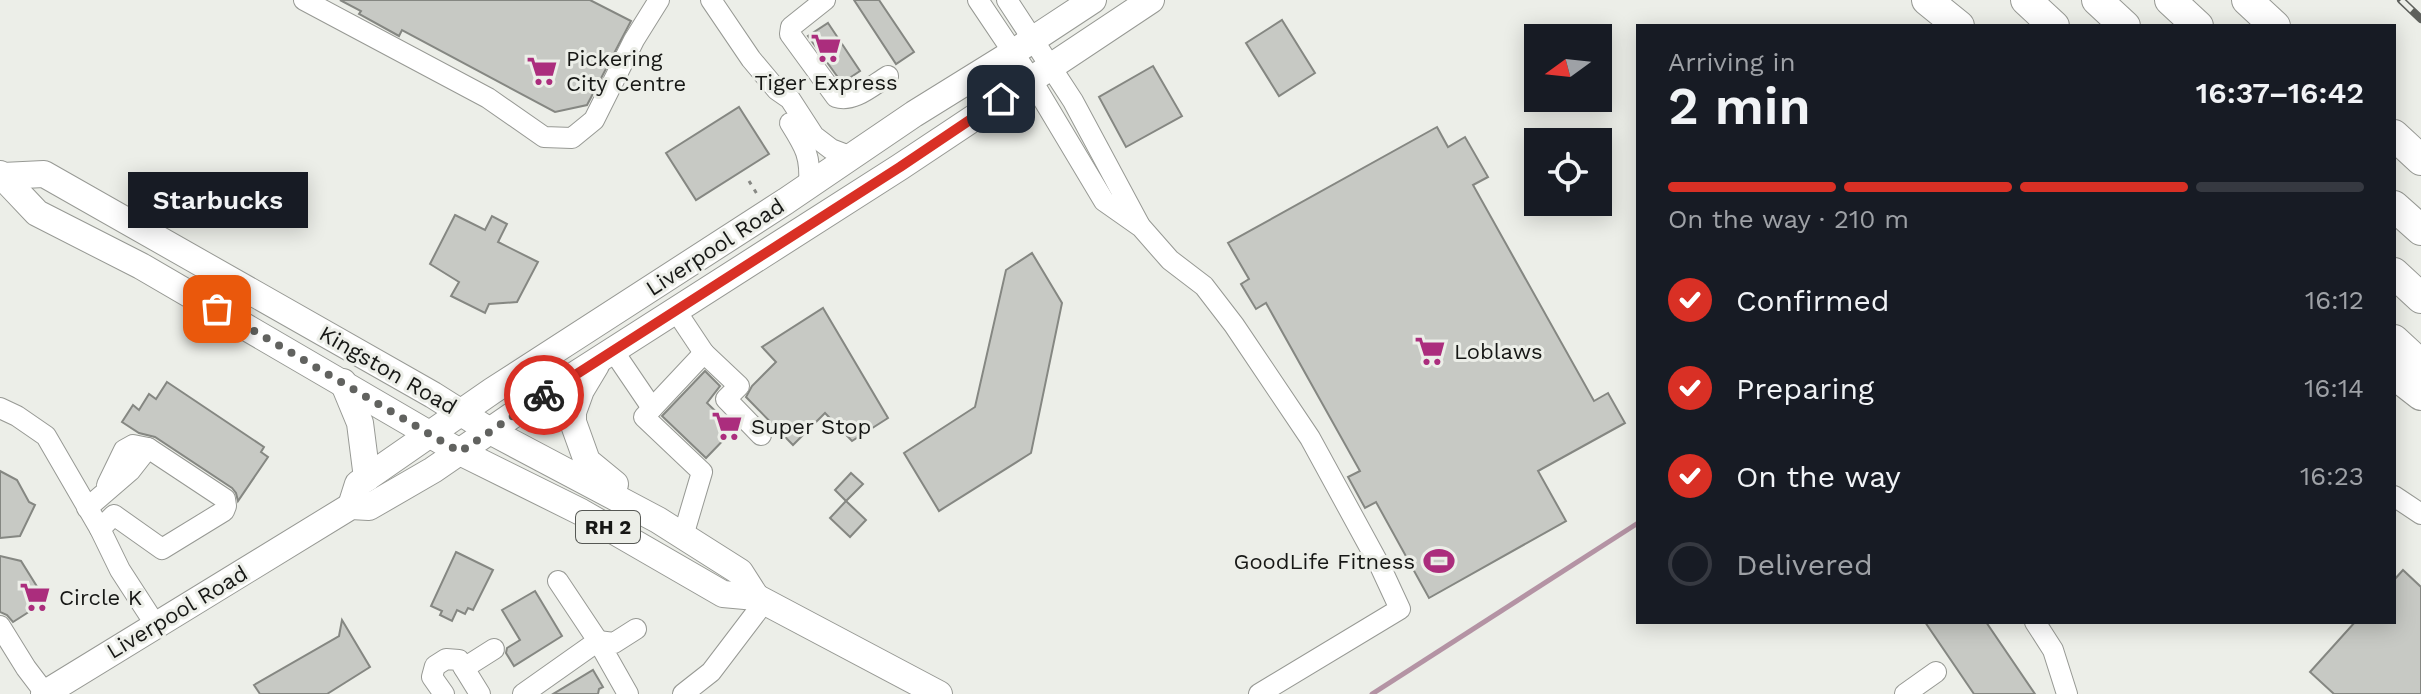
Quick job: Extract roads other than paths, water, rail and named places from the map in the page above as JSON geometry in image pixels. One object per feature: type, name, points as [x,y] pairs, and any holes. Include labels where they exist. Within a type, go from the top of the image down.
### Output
[{"type":"highway","points":[[1927,0],[1957,24]]},
{"type":"highway","points":[[2026,0],[2052,24]]},
{"type":"highway","points":[[2097,0],[2123,24]]},
{"type":"highway","points":[[2170,0],[2196,24]]},
{"type":"highway","points":[[2247,0],[2273,24]]},
{"type":"highway","points":[[2396,137],[2421,160]]},
{"type":"highway","points":[[2396,208],[2421,230]]},
{"type":"highway","points":[[2396,275],[2421,298]]},
{"type":"highway","points":[[2396,342],[2421,365]]},
{"type":"highway","points":[[2396,376],[2421,395]]},
{"type":"main road","name":"Liverpool Road","points":[[351,506],[358,484],[492,391],[1093,0]]},
{"type":"main road","name":"Liverpool Road","points":[[45,694],[351,506],[369,507],[433,470],[1151,0]]},
{"type":"main road","name":"Kingston Road","points":[[2,175],[44,174],[463,412],[490,431],[658,520],[740,572],[760,599]]},
{"type":"main road","name":"Kingston Road","points":[[2,175],[37,213],[141,266],[460,452],[581,512],[723,594],[760,599],[939,694]]},
{"type":"main road","points":[[605,357],[581,390],[573,412],[573,422],[587,461],[658,520]]},
{"type":"main road","points":[[343,382],[360,423],[367,478]]},
{"type":"street","points":[[304,0],[488,98],[544,137],[572,138],[594,120],[634,40],[659,0]]},
{"type":"street","points":[[711,0],[751,59],[777,90],[790,99],[814,136],[831,149],[852,157]]},
{"type":"street","points":[[825,0],[791,27],[790,34],[836,97],[844,100],[853,97],[888,76]]},
{"type":"street","points":[[978,0],[1023,46],[1042,73],[1080,115],[1141,227],[1170,260],[1204,286],[1261,364],[1310,438],[1400,609],[1259,694]]},
{"type":"street","points":[[1007,0],[1023,46]]},
{"type":"street","points":[[777,90],[780,106],[806,148],[811,164],[809,185]]},
{"type":"street","points":[[676,311],[704,353],[739,386],[726,399],[761,435]]},
{"type":"street","points":[[683,536],[702,472],[644,417],[704,353]]},
{"type":"street","points":[[605,357],[652,408]]},
{"type":"street","points":[[0,408],[46,436],[95,501],[100,529],[120,570],[155,624]]},
{"type":"street","points":[[95,501],[124,450],[133,445],[148,448],[225,499],[224,511],[162,549],[114,515],[100,529]]},
{"type":"street","points":[[2396,497],[2421,514]]},
{"type":"street","points":[[558,581],[598,641],[628,694]]},
{"type":"street","points":[[683,694],[711,672],[760,599]]},
{"type":"street","points":[[2036,624],[2053,650],[2067,694]]},
{"type":"street","points":[[0,626],[45,694]]},
{"type":"street","points":[[523,694],[598,641],[614,643],[636,629]]},
{"type":"street","points":[[464,668],[494,649]]},
{"type":"street","points":[[444,694],[432,677],[435,666],[446,659],[459,660],[480,694]]},
{"type":"street","points":[[1905,694],[1936,672]]},
{"type":"waterway","points":[[1372,694],[1636,524]]},
{"type":"railway","points":[[2401,0],[2421,19]]},
{"type":"place","name":"Tiger Express","points":[[826,48]]},
{"type":"place","name":"Pickering City Centre","points":[[542,71]]},
{"type":"place","name":"Starbucks","points":[[217,309]]},
{"type":"place","name":"Loblaws","points":[[1430,351]]},
{"type":"place","name":"Super Stop","points":[[727,426]]},
{"type":"place","name":"GoodLife Fitness","points":[[1439,561]]},
{"type":"place","name":"Circle K","points":[[35,597]]}]
